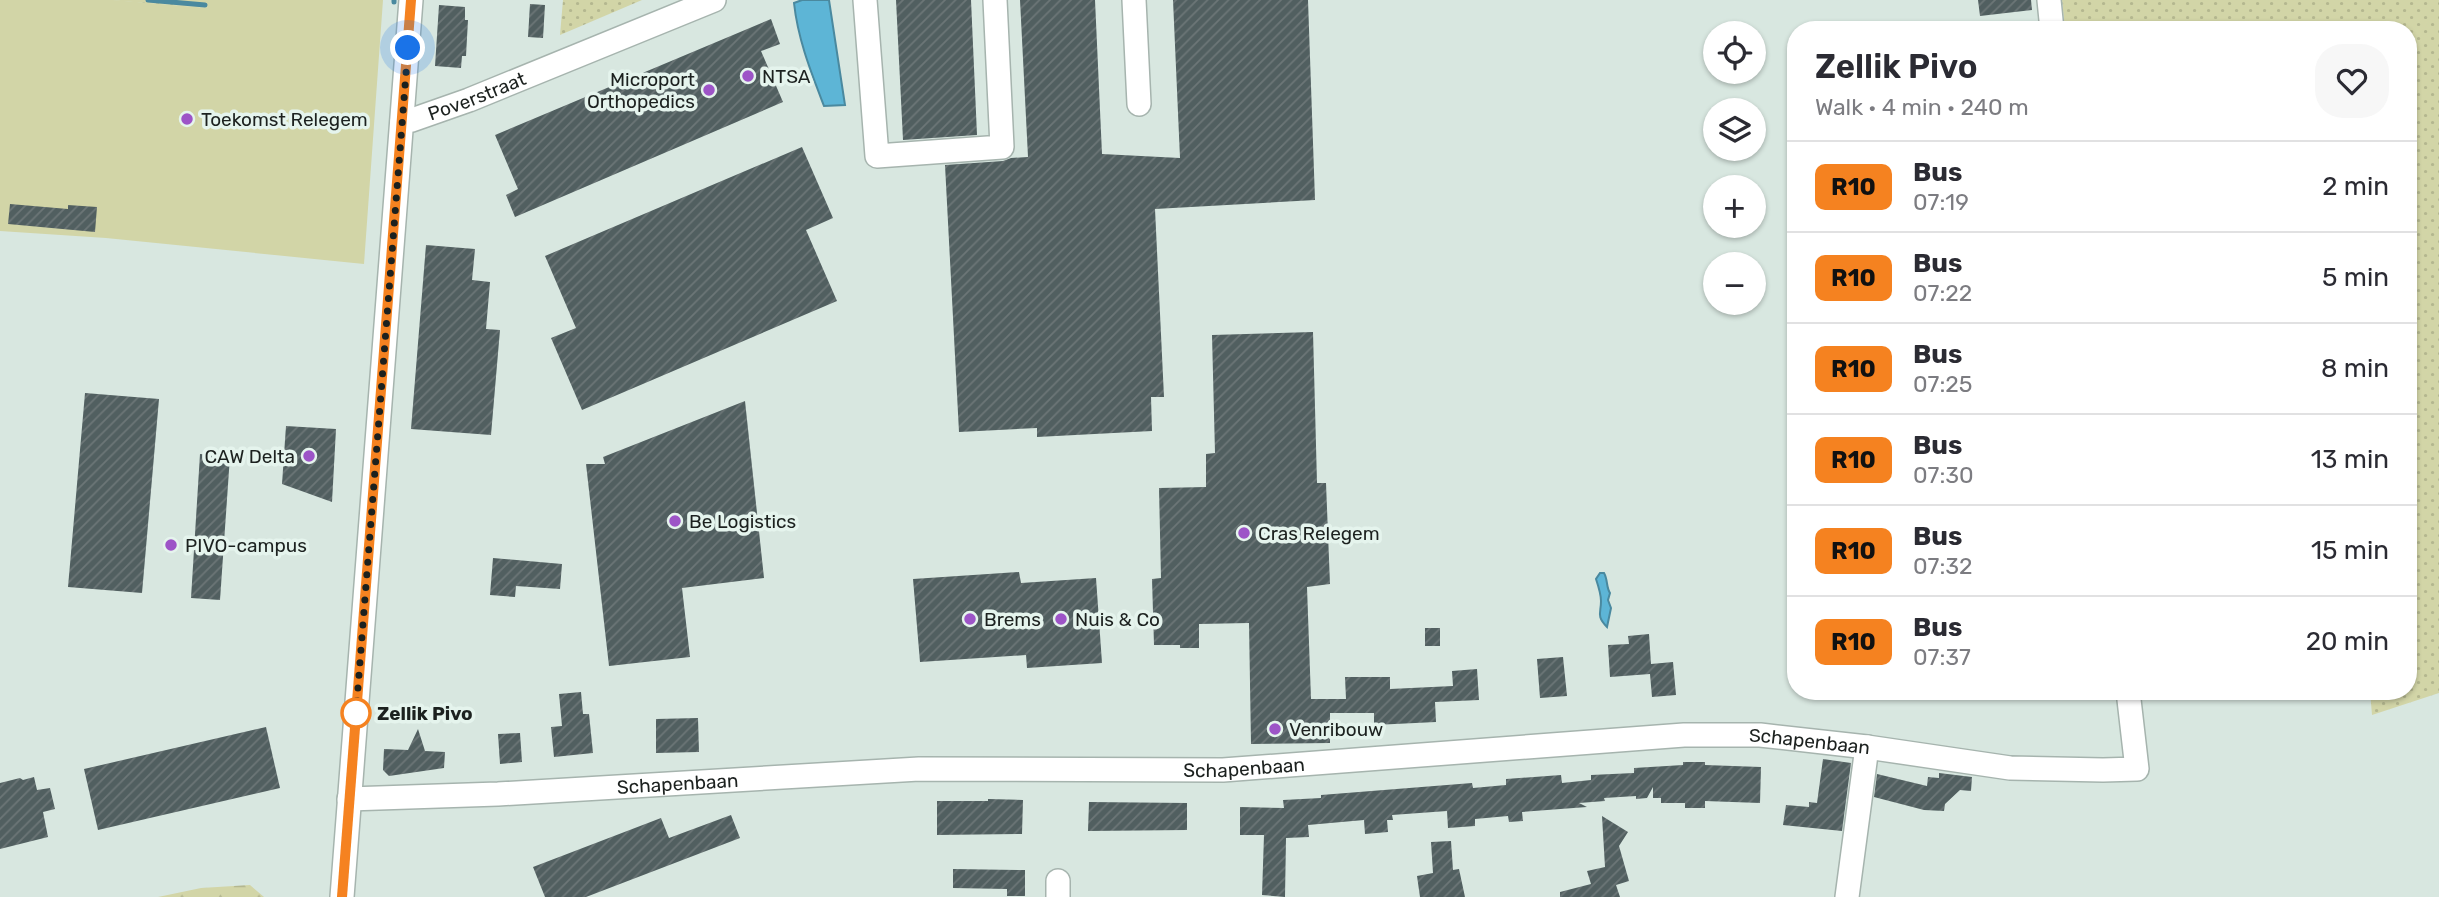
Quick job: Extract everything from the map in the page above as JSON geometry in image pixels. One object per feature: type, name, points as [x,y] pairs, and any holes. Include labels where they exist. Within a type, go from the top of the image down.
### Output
[{"type":"street","points":[[402,121],[411,0]]},
{"type":"street","name":"Poverstraat","points":[[342,897],[402,121],[469,100],[714,0]]},
{"type":"street","points":[[865,0],[877,156],[1002,147],[995,0]]},
{"type":"street","points":[[1134,0],[1139,104]]},
{"type":"street","points":[[2049,0],[2051,21]]},
{"type":"street","name":"Schapenbaan","points":[[349,799],[498,794],[919,769],[1223,770],[1684,735],[1760,735],[1867,747],[2010,768],[2137,769],[2129,700]]},
{"type":"street","points":[[1847,897],[1867,747]]},
{"type":"green space","name":"Toekomst Relegem","points":[[0,0],[113,0],[208,8],[209,0],[383,0],[364,264],[106,238],[0,231]]},
{"type":"green space","points":[[108,0],[210,0],[209,8]]},
{"type":"green space","points":[[563,0],[642,0],[560,35]]},
{"type":"green space","points":[[2062,0],[2439,0],[2439,693],[2372,715],[2371,700],[2417,700],[2417,21],[2064,21]]},
{"type":"green space","points":[[250,885],[264,897],[158,897],[201,888]]},
{"type":"water","points":[[802,0],[829,0],[845,105],[824,106],[799,30],[794,3]]},
{"type":"water","points":[[1600,573],[1604,573],[1610,593],[1608,600],[1611,608],[1607,627],[1600,614],[1601,599],[1596,579]]},
{"type":"building","points":[[896,0],[971,0],[977,135],[903,140]]},
{"type":"building","points":[[1020,0],[1095,0],[1102,154],[1180,158],[1173,0],[1308,0],[1315,200],[1155,209],[1164,397],[1151,397],[1152,431],[1037,437],[1037,428],[959,432],[945,165],[1028,157]]},
{"type":"building","points":[[1978,0],[2031,0],[2032,10],[1980,16]]},
{"type":"building","points":[[530,4],[545,5],[543,38],[528,37]]},
{"type":"building","points":[[439,5],[465,7],[465,20],[468,20],[466,56],[462,56],[461,68],[435,66]]},
{"type":"building","points":[[771,19],[780,44],[761,51],[783,102],[515,217],[506,195],[518,189],[495,135]]},
{"type":"building","points":[[802,147],[833,218],[806,230],[837,301],[582,410],[551,338],[576,328],[545,256]]},
{"type":"building","points":[[10,204],[68,209],[68,205],[97,207],[95,232],[8,224]]},
{"type":"building","points":[[426,245],[475,249],[472,280],[490,282],[486,329],[500,330],[491,435],[411,429]]},
{"type":"building","name":"Cras Relegem","points":[[1313,332],[1317,483],[1326,483],[1330,584],[1307,587],[1311,699],[1346,699],[1345,677],[1390,677],[1390,689],[1453,686],[1452,671],[1477,669],[1479,700],[1435,702],[1436,722],[1374,725],[1374,713],[1330,713],[1330,743],[1251,744],[1249,623],[1199,624],[1199,648],[1154,645],[1152,579],[1161,578],[1159,488],[1206,487],[1206,454],[1215,453],[1212,335]]},
{"type":"building","points":[[85,393],[159,399],[142,593],[68,587]]},
{"type":"building","name":"Be Logistics","points":[[745,401],[764,578],[682,588],[690,657],[609,666],[586,464],[605,464],[603,457]]},
{"type":"building","name":"CAW Delta","points":[[286,426],[336,429],[332,502],[282,484]]},
{"type":"building","points":[[200,454],[230,456],[220,600],[191,598]]},
{"type":"building","points":[[493,558],[562,564],[560,589],[516,586],[515,597],[490,595]]},
{"type":"building","points":[[1019,572],[1021,583],[1096,578],[1102,663],[1027,668],[1026,655],[920,662],[913,579]]},
{"type":"building","points":[[1425,628],[1440,628],[1440,646],[1425,646]]},
{"type":"building","points":[[1649,634],[1651,664],[1673,662],[1676,695],[1652,697],[1650,674],[1610,677],[1608,645],[1629,644],[1628,636]]},
{"type":"building","points":[[1563,657],[1567,696],[1540,698],[1537,659]]},
{"type":"building","points":[[581,692],[583,714],[589,714],[593,753],[554,757],[551,727],[562,726],[559,694]]},
{"type":"building","points":[[698,718],[699,752],[656,753],[656,719]]},
{"type":"building","points":[[266,727],[280,788],[98,830],[84,769]]},
{"type":"building","points":[[418,729],[425,751],[445,752],[444,768],[389,776],[383,770],[384,749],[408,750]]},
{"type":"building","points":[[520,733],[522,762],[500,764],[498,734]]},
{"type":"building","points":[[1823,759],[1851,763],[1842,831],[1783,825],[1786,805],[1809,807],[1809,802],[1817,803]]},
{"type":"building","points":[[1683,762],[1761,767],[1760,803],[1705,801],[1705,808],[1685,808],[1685,803],[1661,803],[1661,798],[1653,798],[1653,787],[1647,798],[1604,798],[1605,801],[1579,803],[1587,807],[1522,812],[1523,821],[1509,822],[1508,816],[1475,819],[1475,826],[1448,828],[1447,811],[1392,815],[1393,820],[1387,820],[1388,832],[1365,834],[1364,820],[1308,825],[1309,837],[1286,838],[1285,897],[1262,895],[1264,835],[1240,835],[1240,807],[1284,808],[1283,800],[1321,798],[1321,795],[1472,783],[1473,788],[1506,785],[1506,779],[1561,775],[1562,783],[1591,780],[1591,775],[1634,773],[1634,768],[1683,765]]},
{"type":"building","points":[[1939,773],[1972,777],[1971,791],[1960,790],[1945,804],[1944,811],[1924,810],[1874,797],[1877,774],[1927,786],[1928,777],[1939,778]]},
{"type":"building","points":[[34,777],[37,790],[50,788],[55,809],[43,812],[48,837],[0,849],[0,783]]},
{"type":"building","points":[[1023,800],[1022,834],[937,835],[937,801]]},
{"type":"building","points":[[1089,802],[1187,803],[1187,830],[1088,831]]},
{"type":"building","points":[[731,815],[740,838],[586,897],[545,897],[533,867],[661,818],[669,838]]},
{"type":"building","points":[[1602,816],[1628,832],[1619,846],[1629,881],[1616,885],[1620,897],[1560,897],[1560,892],[1591,884],[1587,871],[1605,867]]},
{"type":"building","points":[[1451,841],[1453,870],[1459,869],[1465,897],[1420,897],[1417,876],[1433,873],[1431,842]]},
{"type":"building","points":[[953,869],[1025,870],[1025,896],[1007,896],[1007,889],[953,888]]},
{"type":"waterway","points":[[148,0],[205,5]]},
{"type":"bus line","name":"R10","points":[[342,897],[411,0]]},
{"type":"place","name":"NTSA","points":[[748,76]]},
{"type":"place","name":"Microport Orthopedics","points":[[709,90]]},
{"type":"place","name":"Toekomst Relegem","points":[[187,119]]},
{"type":"place","name":"CAW Delta","points":[[309,456]]},
{"type":"place","name":"Be Logistics","points":[[675,521]]},
{"type":"place","name":"Cras Relegem","points":[[1244,533]]},
{"type":"place","name":"PIVO-campus","points":[[171,545]]},
{"type":"place","name":"Brems","points":[[970,619]]},
{"type":"place","name":"Nuis & Co","points":[[1061,619]]},
{"type":"place","name":"Zellik Pivo","points":[[356,713]]},
{"type":"place","name":"Venribouw","points":[[1275,729]]},
{"type":"route","points":[[356,713],[408,48]]}]
